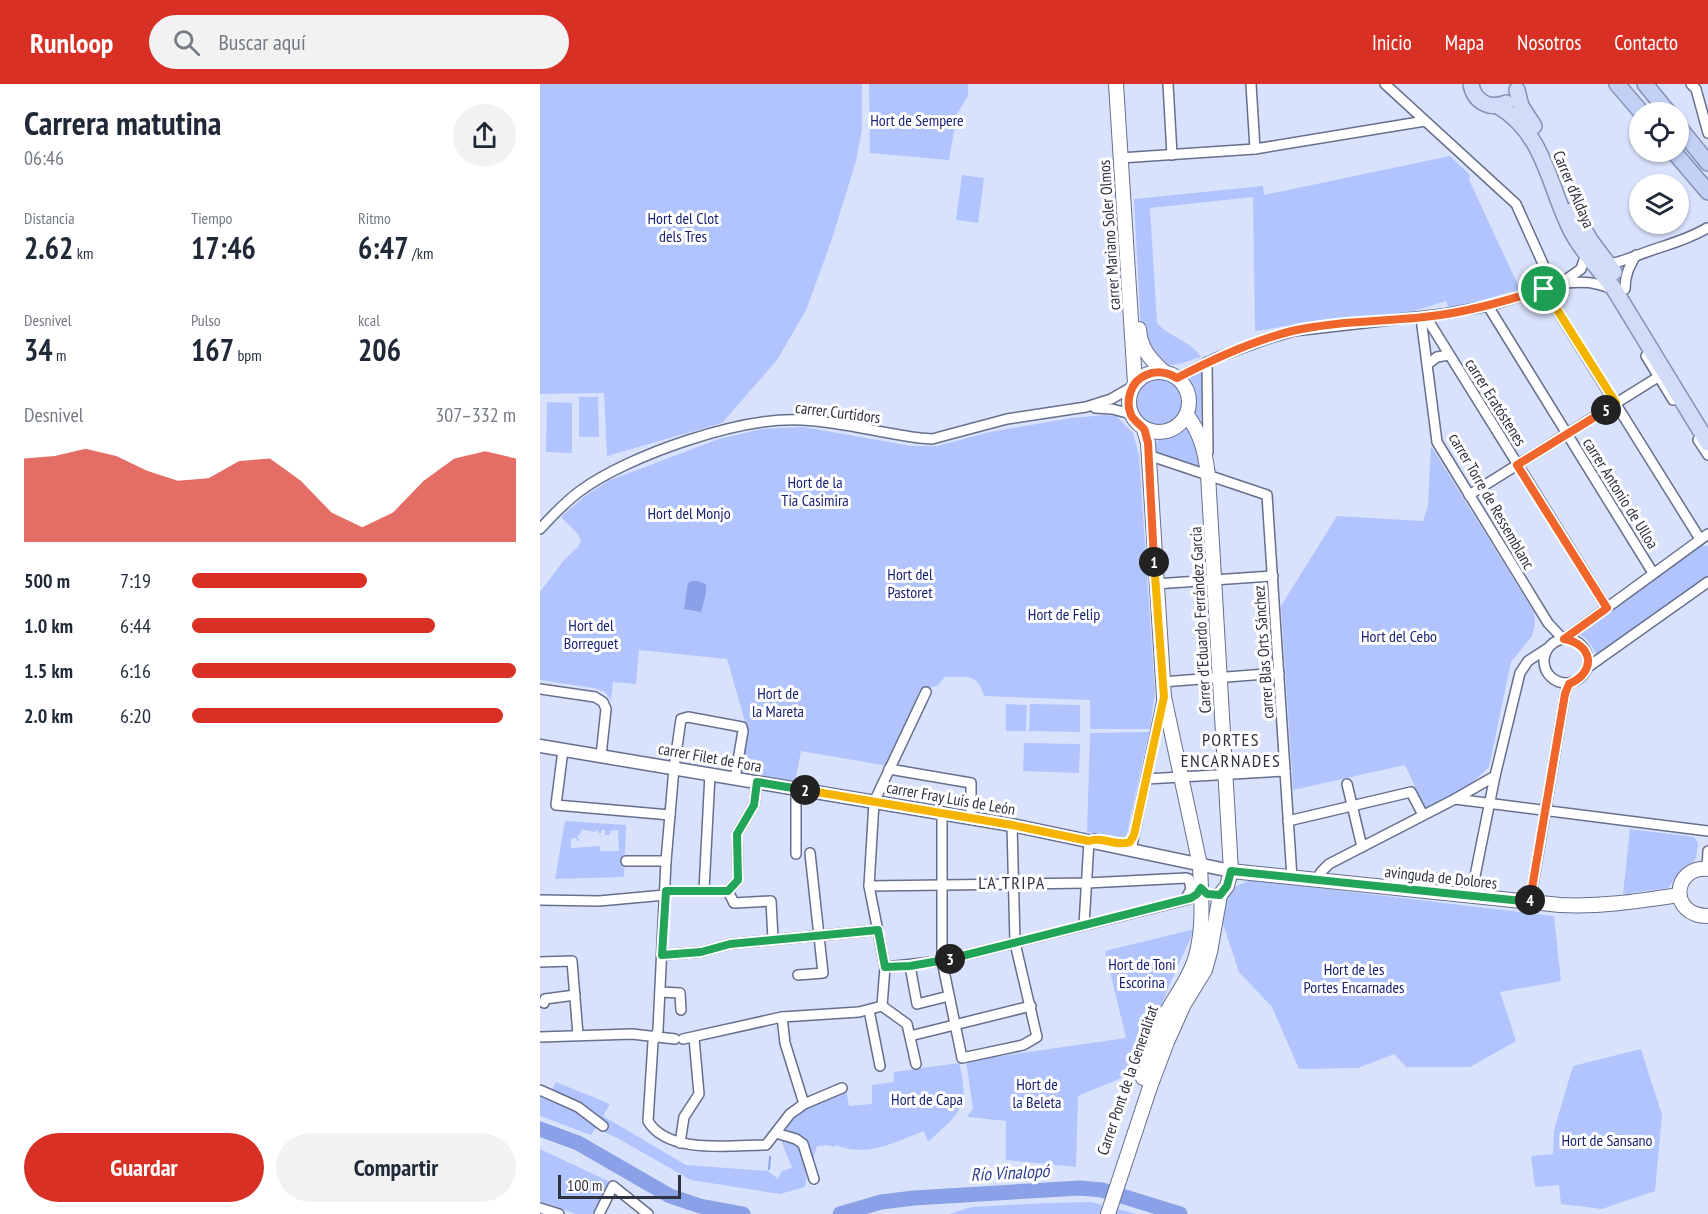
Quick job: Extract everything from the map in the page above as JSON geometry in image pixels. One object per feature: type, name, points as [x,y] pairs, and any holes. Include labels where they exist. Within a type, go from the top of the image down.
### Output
[{"type":"highway","points":[[1617,84],[1632,102]]},
{"type":"highway","points":[[1645,84],[1660,102]]},
{"type":"highway","points":[[1689,140],[1708,163]]},
{"type":"highway","points":[[1682,162],[1708,192]]},
{"type":"main road","name":"carrer Mariano Soler Olmos","points":[[1116,84],[1125,158],[1140,341],[1149,358],[1164,372]]},
{"type":"main road","name":"carrer Mariano Soler Olmos","points":[[1125,84],[1125,158],[1133,385]]},
{"type":"main road","name":"Carrer d'Aldaya","points":[[1471,84],[1474,95],[1479,100],[1491,106],[1498,106],[1520,122],[1550,174],[1563,212],[1574,235],[1586,254],[1619,289]]},
{"type":"main road","name":"Carrer d'Aldaya","points":[[1518,87],[1518,98],[1525,114],[1548,146],[1578,221],[1609,265],[1619,289]]},
{"type":"main road","points":[[1498,106],[1510,100],[1518,87]]},
{"type":"main road","points":[[1619,289],[1625,308],[1708,443]]},
{"type":"main road","points":[[1619,289],[1708,423]]},
{"type":"main road","points":[[1154,372],[1164,372],[1177,378],[1188,393],[1187,415],[1172,430],[1162,433],[1143,429],[1131,414],[1128,401],[1133,385],[1143,376],[1154,372]]},
{"type":"main road","name":"Carrer d'Eduardo Ferrández García","points":[[1187,415],[1197,429],[1203,445],[1208,475],[1231,871]]},
{"type":"main road","points":[[1143,429],[1148,455],[1162,682],[1200,864]]},
{"type":"main road","name":"Carrer Pont de la Generalitat","points":[[1108,1214],[1164,1019],[1197,954],[1201,933],[1200,864]]},
{"type":"main road","points":[[1708,869],[1695,870],[1686,875],[1681,884],[1679,896],[1688,911],[1697,916],[1708,916]]},
{"type":"main road","name":"avinguda de Dolores","points":[[1231,871],[1589,906],[1679,896]]},
{"type":"main road","name":"Carrer Pont de la Generalitat","points":[[1098,1214],[1145,1086],[1184,1004],[1205,970],[1220,895],[1227,886],[1231,871]]},
{"type":"main road","points":[[1201,888],[1207,894],[1220,895]]},
{"type":"street","points":[[1168,84],[1172,155]]},
{"type":"street","points":[[1251,84],[1255,149]]},
{"type":"street","points":[[1385,84],[1516,204],[1552,286],[1616,403],[1706,538],[1653,573],[1564,639],[1555,642],[1528,661],[1520,673],[1495,776],[1471,896]]},
{"type":"street","points":[[1691,84],[1696,89],[1708,133]]},
{"type":"street","points":[[1125,158],[1255,149],[1425,121]]},
{"type":"street","points":[[1609,265],[1690,239],[1707,228]]},
{"type":"street","points":[[1552,286],[1581,269],[1586,254]]},
{"type":"street","points":[[1177,378],[1207,362],[1294,331],[1444,314],[1488,306],[1579,280],[1619,289],[1636,255]]},
{"type":"street","name":"carrer Antonio de Ulloa","points":[[1488,306],[1653,573]]},
{"type":"street","points":[[1625,308],[1625,320],[1708,455]]},
{"type":"street","points":[[1437,334],[1444,314]]},
{"type":"street","name":"carrer Eratóstenes","points":[[1424,317],[1437,334],[1607,608]]},
{"type":"street","name":"carrer Torre de Ressemblanc","points":[[1424,317],[1437,442],[1548,623],[1564,639]]},
{"type":"street","points":[[1428,364],[1437,357],[1449,355]]},
{"type":"street","name":"Carrer d'Eduardo Ferrández García","points":[[1207,362],[1208,475]]},
{"type":"street","points":[[1470,495],[1658,376]]},
{"type":"street","name":"carrer Curtidors","points":[[540,529],[579,492],[614,470],[691,440],[745,424],[774,420],[813,420],[932,439],[1007,419],[1086,407],[1111,399],[1133,385]]},
{"type":"street","name":"carrer Curtidors","points":[[1086,407],[1112,409],[1131,414]]},
{"type":"street","points":[[1148,455],[1208,475]]},
{"type":"street","name":"carrer Blas Orts Sánchez","points":[[1208,475],[1268,495],[1292,878]]},
{"type":"street","points":[[1155,584],[1273,576]]},
{"type":"street","points":[[1548,648],[1544,657],[1544,666],[1549,676],[1561,683],[1569,684],[1580,679],[1587,668],[1708,582]]},
{"type":"street","points":[[1564,639],[1576,641],[1583,647],[1588,657],[1587,668]]},
{"type":"street","points":[[1162,682],[1279,674]]},
{"type":"street","points":[[1530,902],[1565,694],[1569,684]]},
{"type":"street","points":[[540,689],[595,697],[603,702],[606,709],[601,756]]},
{"type":"street","points":[[882,1006],[885,967],[869,885],[874,802],[926,692]]},
{"type":"street","points":[[1131,850],[1164,697]]},
{"type":"street","points":[[735,778],[742,727],[688,717],[681,719],[674,768],[666,861],[658,1030],[655,1036],[648,1121],[664,1138],[680,1143],[766,1145],[790,1114],[804,1104],[842,1088]]},
{"type":"street","name":"carrer Filet de Fora","points":[[540,746],[874,802]]},
{"type":"street","points":[[563,750],[556,805],[670,815]]},
{"type":"street","points":[[890,769],[971,783],[971,818]]},
{"type":"street","points":[[1146,779],[1285,771]]},
{"type":"street","points":[[704,890],[710,774]]},
{"type":"street","points":[[1317,880],[1329,864],[1495,776]]},
{"type":"street","points":[[728,891],[738,880],[737,834],[754,805],[757,782]]},
{"type":"street","points":[[1347,784],[1362,847]]},
{"type":"street","points":[[796,788],[796,854]]},
{"type":"street","points":[[1288,821],[1411,792],[1423,815]]},
{"type":"street","points":[[1455,799],[1708,831]]},
{"type":"street","name":"carrer Fray Luis de León","points":[[874,802],[1012,825],[1200,864]]},
{"type":"street","points":[[942,813],[942,961],[962,1058],[1023,1045],[1037,1038],[1015,943],[1012,825]]},
{"type":"street","points":[[1084,925],[1089,841],[1096,839],[1125,843],[1130,842],[1134,835]]},
{"type":"street","points":[[1708,851],[1708,869]]},
{"type":"street","points":[[798,975],[823,973],[810,853]]},
{"type":"street","points":[[626,861],[666,861]]},
{"type":"street","name":"avinguda de Dolores","points":[[1200,864],[1231,871]]},
{"type":"street","points":[[869,885],[1087,883],[1186,878],[1189,879],[1191,889],[1185,900]]},
{"type":"street","points":[[885,967],[942,961],[1015,943],[1185,900],[1197,894],[1201,888]]},
{"type":"street","points":[[540,900],[599,902],[665,893],[728,891]]},
{"type":"street","points":[[728,891],[734,903],[771,902],[773,939]]},
{"type":"street","points":[[662,955],[701,952],[718,947],[773,939],[878,930]]},
{"type":"street","points":[[540,962],[572,961],[578,1035]]},
{"type":"street","points":[[910,966],[917,1004],[949,996]]},
{"type":"street","points":[[660,993],[680,993],[681,1010]]},
{"type":"street","points":[[544,1004],[545,999],[575,995]]},
{"type":"street","points":[[540,1037],[578,1035],[694,1038],[782,1017],[859,1012],[882,1006]]},
{"type":"street","points":[[882,1006],[907,1024],[916,1064]]},
{"type":"street","points":[[910,1036],[1030,1006]]},
{"type":"street","points":[[869,1010],[880,1066]]},
{"type":"street","points":[[782,1017],[785,1043],[804,1104]]},
{"type":"street","points":[[680,1143],[684,1117],[699,1094],[694,1038]]},
{"type":"street","points":[[540,1090],[578,1107],[603,1126]]},
{"type":"street","points":[[776,1133],[796,1139],[803,1144],[814,1179]]},
{"type":"street","points":[[599,1214],[613,1186],[648,1214]]},
{"type":"street","points":[[540,1208],[559,1214]]},
{"type":"green space","name":"Hort del Clot dels Tres","points":[[540,84],[862,84],[862,129],[856,161],[831,242],[806,310],[777,360],[722,423],[607,456],[604,393],[540,394]]},
{"type":"green space","name":"Hort de Sempere","points":[[869,84],[968,84],[968,96],[957,114],[949,160],[870,153]]},
{"type":"green space","points":[[1450,156],[1470,175],[1469,180],[1520,289],[1449,309],[1446,301],[1398,316],[1320,321],[1255,331],[1253,197],[1150,208],[1157,323],[1192,347],[1201,357],[1164,366],[1155,359],[1141,332],[1134,199],[1263,186],[1264,195]]},
{"type":"green space","points":[[962,175],[984,178],[978,223],[956,220]]},
{"type":"green space","points":[[1199,371],[1202,374],[1201,431],[1195,418],[1192,391],[1187,379]]},
{"type":"green space","points":[[1154,377],[1164,377],[1177,384],[1184,397],[1184,407],[1177,420],[1164,427],[1154,427],[1145,423],[1138,416],[1134,407],[1134,397],[1138,388],[1145,381]]},
{"type":"green space","points":[[579,397],[598,397],[599,437],[579,437]]},
{"type":"green space","points":[[547,402],[572,403],[572,453],[546,452]]},
{"type":"green space","points":[[1116,416],[1133,433],[1139,455],[1155,693],[1150,729],[1090,729],[1090,700],[984,696],[975,680],[965,677],[945,677],[938,685],[922,691],[888,766],[801,751],[795,783],[739,774],[746,725],[727,659],[639,650],[636,684],[613,682],[611,700],[605,692],[593,688],[540,680],[540,592],[581,541],[578,534],[561,517],[585,496],[608,481],[719,439],[762,429],[804,427],[911,446],[937,446],[990,432],[1072,418]]},
{"type":"green space","points":[[1187,424],[1191,426],[1202,470],[1152,452],[1158,441]]},
{"type":"green space","name":"Hort del Cebo","points":[[1431,446],[1534,612],[1535,624],[1532,636],[1511,662],[1489,767],[1463,791],[1426,810],[1405,765],[1293,790],[1281,606],[1337,516],[1423,521],[1428,505]]},
{"type":"green space","points":[[1700,545],[1708,546],[1708,578],[1597,657],[1590,644],[1579,634]]},
{"type":"green space","points":[[1006,704],[1027,705],[1026,731],[1006,731]]},
{"type":"green space","points":[[1030,704],[1080,705],[1080,732],[1029,731]]},
{"type":"green space","points":[[1149,732],[1126,838],[1087,832],[1090,733]]},
{"type":"green space","points":[[1024,743],[1080,744],[1079,773],[1023,771]]},
{"type":"green space","points":[[565,821],[626,825],[624,877],[555,879]],"holes":[[[582,829],[594,832],[597,830],[600,834],[602,830],[605,830],[605,835],[610,835],[610,831],[618,830],[619,851],[600,851],[600,846],[571,848],[571,839],[580,840],[577,837]]]},
{"type":"green space","points":[[1630,829],[1694,837],[1698,843],[1696,858],[1682,869],[1668,888],[1623,894]]},
{"type":"green space","name":"Hort de les Portes Encarnades","points":[[1251,880],[1554,916],[1561,981],[1500,992],[1516,1041],[1470,1067],[1406,1067],[1394,1054],[1358,1068],[1299,1069],[1272,1007],[1239,972],[1220,915],[1229,889]]},
{"type":"green space","name":"Hort de la Beleta","points":[[1195,929],[1171,981],[1136,1072],[1078,1096],[1076,1167],[1006,1160],[1006,1121],[967,1117],[973,1108],[966,1061],[1126,1038],[1105,951]]},
{"type":"green space","name":"Hort de Sansano","points":[[1641,1049],[1662,1115],[1655,1191],[1602,1209],[1561,1204],[1559,1185],[1535,1187],[1531,1156],[1553,1154],[1554,1130],[1573,1066]]},
{"type":"green space","name":"Hort de Capa","points":[[959,1063],[964,1090],[960,1108],[948,1124],[928,1142],[924,1131],[892,1144],[870,1149],[847,1149],[836,1145],[835,1147],[817,1146],[813,1159],[815,1172],[810,1151],[802,1138],[781,1132],[806,1105],[846,1089],[849,1106],[872,1104],[872,1085],[894,1082],[894,1072]]},
{"type":"green space","points":[[556,1082],[610,1104],[603,1116],[686,1165],[768,1171],[778,1179],[782,1171],[792,1168],[781,1140],[794,1143],[803,1152],[805,1158],[807,1176],[805,1187],[780,1194],[691,1180],[596,1128],[591,1135],[540,1116],[540,1096],[548,1097]]},
{"type":"green space","points":[[540,1149],[610,1182],[592,1214],[576,1214],[540,1201]]},
{"type":"green space","points":[[1091,1202],[1137,1214],[949,1214],[972,1207]]},
{"type":"shaded area","points":[[692,581],[706,584],[701,612],[684,609],[688,583]]},
{"type":"waterway","name":"Río Vinalopó","points":[[540,1129],[578,1143],[670,1196],[700,1206],[743,1214]]},
{"type":"waterway","points":[[769,1169],[770,1157]]},
{"type":"waterway","name":"Río Vinalopó","points":[[840,1214],[881,1202],[914,1198],[1080,1188],[1102,1190],[1180,1214]]},
{"type":"district","name":"PORTES ENCARNADES","points":[[1231,750]]},
{"type":"district","name":"LA TRIPA","points":[[1012,883]]},
{"type":"route","points":[[1544,289],[1616,403],[1517,465],[1607,608],[1564,639],[1576,641],[1583,647],[1588,657],[1588,664],[1585,674],[1569,684],[1565,694],[1530,902],[1231,871],[1227,886],[1220,895],[1207,894],[1201,888],[1191,898],[942,961],[910,966],[885,967],[878,930],[773,939],[730,944],[701,952],[662,955],[666,891],[728,891],[738,880],[737,834],[754,805],[757,782],[1012,825],[1089,841],[1096,839],[1116,843],[1130,842],[1134,835],[1164,697],[1155,584],[1148,442],[1143,429],[1131,415],[1128,401],[1132,387],[1143,376],[1154,372],[1164,372],[1177,378],[1216,358],[1294,331],[1333,325],[1426,317],[1488,306],[1544,289]]},
{"type":"park label","name":"Hort de la Tia Casimira","points":[[815,491]]},
{"type":"park label","name":"Hort del Monjo","points":[[689,513]]},
{"type":"park label","name":"Hort del Pastoret","points":[[910,583]]},
{"type":"park label","name":"Hort de Felip","points":[[1064,614]]},
{"type":"park label","name":"Hort del Borreguet","points":[[591,634]]},
{"type":"park label","name":"Hort de la Mareta","points":[[778,702]]},
{"type":"park label","name":"Hort de Toni Escorina","points":[[1142,973]]}]
